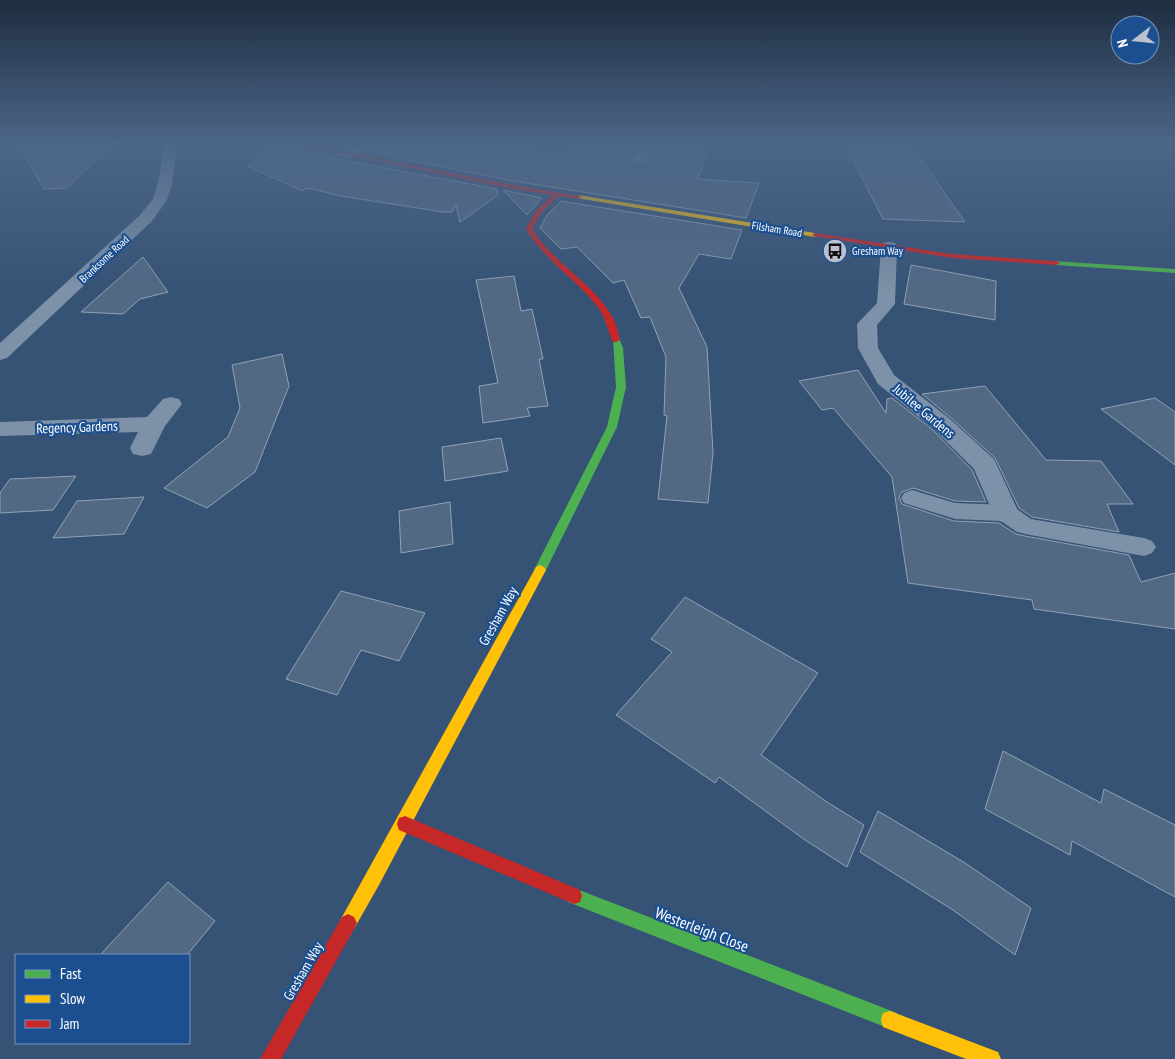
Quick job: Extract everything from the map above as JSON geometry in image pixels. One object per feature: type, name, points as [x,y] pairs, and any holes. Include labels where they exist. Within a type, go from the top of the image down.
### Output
[{"type":"street","name":"Branksome Road","points":[[0,354],[146,218],[160,200],[162,192]]},
{"type":"street","name":"Filsham Road","points":[[549,192],[952,256],[1175,271]]},
{"type":"street","name":"Gresham Way","points":[[270,1059],[405,824],[471,695],[540,570],[612,427],[621,387],[619,348],[609,318],[585,288],[536,244],[529,229],[538,212],[557,194]]},
{"type":"street","name":"Jubilee Gardens","points":[[889,247],[886,304],[867,324],[868,348],[886,380],[942,424],[985,465],[1006,513]]},
{"type":"street","points":[[142,448],[154,424],[171,404]]},
{"type":"street","name":"Regency Gardens","points":[[0,429],[154,424]]},
{"type":"street","name":"Westerleigh Close","points":[[405,824],[543,884],[990,1059]]},
{"type":"lane","points":[[912,498],[955,511],[1006,513],[1025,526],[1032,528],[1144,547]]},
{"type":"building","points":[[326,192],[498,192],[498,195],[460,222],[456,205],[452,212],[443,212]]},
{"type":"building","points":[[505,192],[542,198],[527,215]]},
{"type":"building","points":[[585,192],[756,192],[746,218]]},
{"type":"building","points":[[869,192],[944,192],[965,222],[883,219]]},
{"type":"building","points":[[561,201],[742,230],[731,259],[699,254],[679,288],[707,347],[713,453],[708,503],[658,499],[667,416],[664,415],[666,357],[650,317],[641,318],[624,280],[613,283],[577,247],[561,249],[540,228],[547,215]]},
{"type":"building","points":[[143,257],[168,292],[140,299],[123,314],[81,312]]},
{"type":"building","points":[[911,265],[996,281],[995,320],[904,304]]},
{"type":"building","points":[[514,276],[521,311],[532,309],[543,359],[539,359],[548,406],[527,408],[530,416],[483,423],[479,386],[498,383],[476,280]]},
{"type":"building","points":[[282,354],[289,386],[255,472],[207,508],[164,488],[228,437],[240,408],[232,365]]},
{"type":"building","points":[[858,370],[886,413],[887,399],[892,398],[933,430],[972,470],[986,502],[955,501],[913,488],[902,492],[899,497],[902,504],[954,521],[999,523],[1016,534],[1129,555],[1141,582],[1175,573],[1175,629],[1034,609],[1032,600],[908,583],[892,477],[833,408],[822,410],[799,381]]},
{"type":"building","points":[[985,386],[1046,460],[1101,461],[1133,504],[1107,504],[1119,532],[1032,517],[1019,508],[995,458],[922,394]]},
{"type":"building","points":[[1155,398],[1175,412],[1175,465],[1101,409]]},
{"type":"building","points":[[501,438],[508,471],[445,481],[442,447]]},
{"type":"building","points":[[76,476],[53,510],[0,513],[0,493],[10,479]]},
{"type":"building","points":[[144,497],[124,534],[53,538],[77,501]]},
{"type":"building","points":[[450,502],[453,544],[401,553],[399,511]]},
{"type":"building","points":[[341,591],[425,613],[399,661],[361,650],[337,695],[286,679]]},
{"type":"building","points":[[685,597],[818,673],[761,755],[827,802],[864,825],[847,867],[805,840],[719,777],[715,783],[616,715],[672,652],[651,639]]},
{"type":"building","points":[[1003,751],[1101,803],[1104,789],[1175,825],[1175,897],[1072,841],[1070,855],[985,809]]},
{"type":"building","points":[[878,811],[965,863],[1031,908],[1015,955],[953,910],[860,852]]},
{"type":"building","points":[[168,882],[215,921],[188,954],[101,954]]},
{"type":"traffic: fast","points":[[1056,263],[1175,271]]},
{"type":"traffic: fast","points":[[540,570],[612,427],[621,387],[619,348],[616,340]]},
{"type":"traffic: fast","points":[[574,896],[890,1020]]},
{"type":"traffic: slow","points":[[578,197],[815,235]]},
{"type":"traffic: slow","points":[[348,923],[540,570]]},
{"type":"traffic: slow","points":[[890,1020],[991,1059]]},
{"type":"traffic: jam","points":[[548,192],[578,197]]},
{"type":"traffic: jam","points":[[557,194],[538,212],[529,229],[546,253],[601,305],[610,320],[616,340]]},
{"type":"traffic: jam","points":[[815,235],[952,256],[1056,263]]},
{"type":"traffic: jam","points":[[405,824],[574,896]]},
{"type":"traffic: jam","points":[[270,1059],[348,923]]},
{"type":"place","name":"Gresham Way","points":[[835,251]]}]
